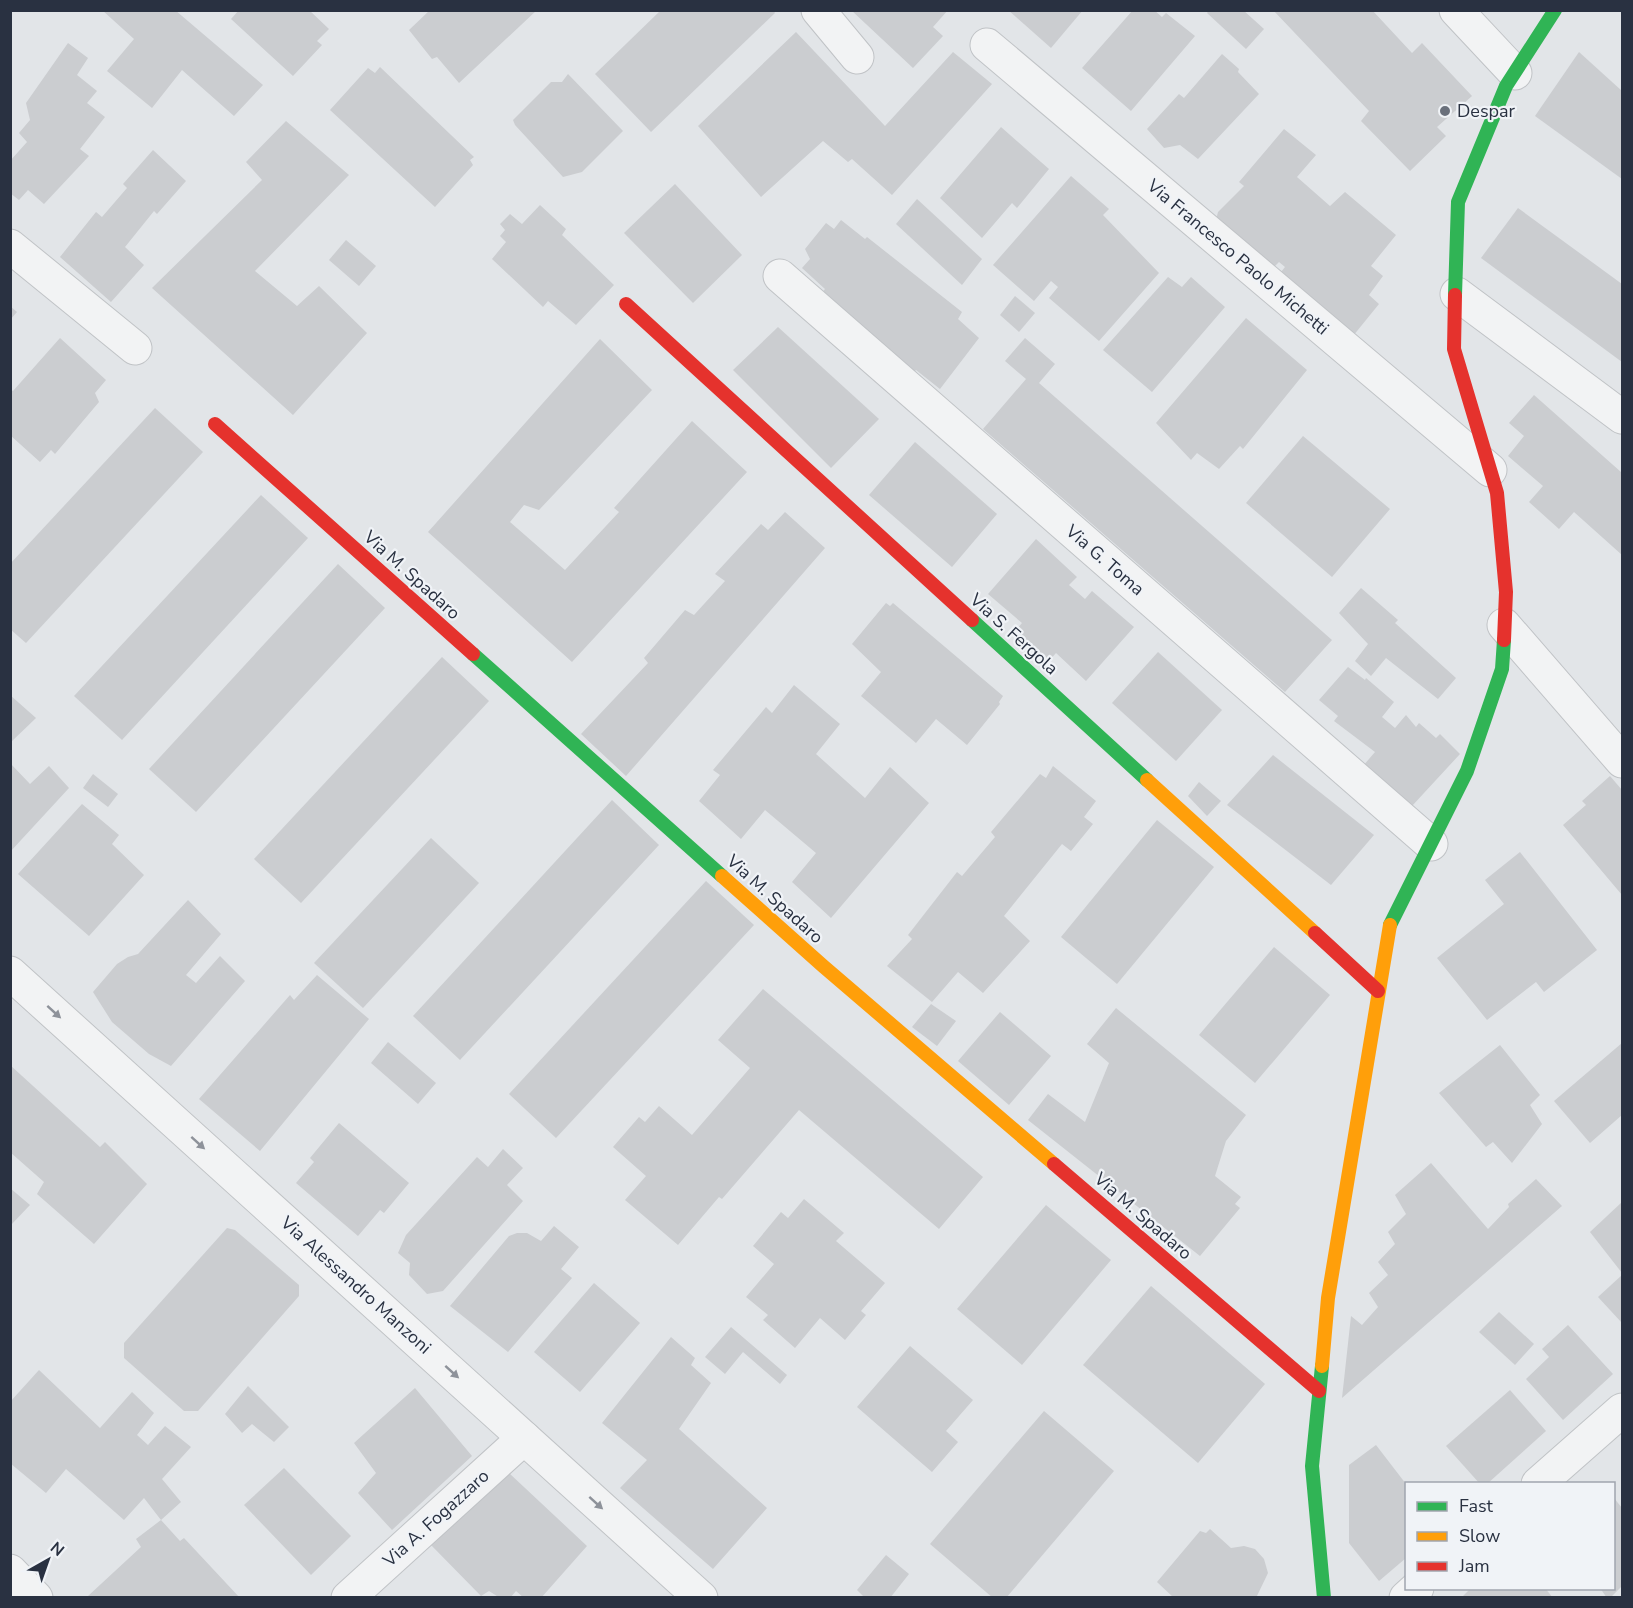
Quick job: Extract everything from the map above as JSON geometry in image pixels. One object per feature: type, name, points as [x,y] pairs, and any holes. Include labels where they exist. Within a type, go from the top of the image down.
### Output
[{"type":"street","points":[[818,10],[857,57]]},
{"type":"street","points":[[1456,10],[1515,73]]},
{"type":"street","points":[[1324,1598],[1312,1466],[1319,1391],[1328,1298],[1388,929],[1467,771],[1502,669],[1506,592],[1497,493],[1454,349],[1458,202],[1506,86],[1555,10]]},
{"type":"street","name":"Via Francesco Paolo Michetti","points":[[987,45],[1490,470]]},
{"type":"street","points":[[10,246],[135,348]]},
{"type":"street","name":"Via G. Toma","points":[[780,276],[1431,843]]},
{"type":"street","points":[[1457,294],[1623,417]]},
{"type":"street","name":"Via S. Fergola","points":[[626,304],[1378,991]]},
{"type":"street","name":"Via M. Spadaro","points":[[215,424],[823,966],[1319,1391]]},
{"type":"street","points":[[1504,625],[1623,761]]},
{"type":"street","name":"Via Alessandro Manzoni","points":[[10,973],[701,1598]]},
{"type":"street","points":[[1540,1482],[1623,1410]]},
{"type":"street","name":"Via A. Fogazzaro","points":[[348,1598],[524,1438]]},
{"type":"street","points":[[10,1571],[36,1598]]},
{"type":"building","points":[[102,10],[175,10],[263,85],[234,116],[182,70],[152,108],[107,71],[134,39]]},
{"type":"building","points":[[239,10],[309,10],[329,29],[317,41],[322,45],[293,76],[231,19]]},
{"type":"building","points":[[430,10],[537,10],[459,83],[437,57],[432,59],[409,30]]},
{"type":"building","points":[[661,10],[773,10],[775,13],[651,132],[595,74]]},
{"type":"building","points":[[851,10],[948,10],[933,27],[943,36],[913,68]]},
{"type":"building","points":[[1008,10],[1083,10],[1051,48]]},
{"type":"building","points":[[1133,10],[1154,10],[1162,17],[1166,13],[1195,36],[1131,111],[1082,68]]},
{"type":"building","points":[[1209,10],[1243,10],[1264,29],[1246,49],[1207,13]]},
{"type":"building","points":[[1273,10],[1372,10],[1412,53],[1422,43],[1472,96],[1437,127],[1446,136],[1410,171],[1361,121],[1369,111]]},
{"type":"building","points":[[796,32],[885,126],[953,52],[992,84],[892,195],[852,159],[848,162],[823,141],[761,197],[698,126]]},
{"type":"building","points":[[68,43],[88,58],[77,75],[97,91],[87,103],[105,117],[80,149],[89,156],[44,204],[28,190],[19,200],[10,193],[10,161],[27,142],[19,133],[30,120],[26,103]]},
{"type":"building","points":[[1579,52],[1622,91],[1622,179],[1535,116]]},
{"type":"building","points":[[1222,54],[1239,69],[1238,72],[1259,94],[1198,159],[1180,145],[1164,148],[1147,129],[1179,94],[1184,98]]},
{"type":"building","points":[[380,67],[474,157],[470,160],[473,165],[435,207],[330,110],[368,68],[375,73]]},
{"type":"building","points":[[568,74],[623,131],[582,172],[563,177],[513,120],[551,82],[562,82]]},
{"type":"building","points":[[286,121],[349,175],[255,271],[297,306],[319,286],[367,333],[293,415],[152,288],[262,180],[246,162]]},
{"type":"building","points":[[1001,127],[1049,169],[1017,208],[1012,203],[982,238],[940,198]]},
{"type":"building","points":[[1284,129],[1316,155],[1297,177],[1330,206],[1345,192],[1396,235],[1371,266],[1383,276],[1369,295],[1379,304],[1353,336],[1281,272],[1285,267],[1279,262],[1273,268],[1216,220],[1218,212],[1244,186],[1239,182]]},
{"type":"building","points":[[153,150],[186,181],[157,214],[154,211],[125,247],[144,265],[111,302],[60,257],[96,212],[102,217],[127,188],[123,184]]},
{"type":"building","points":[[1071,176],[1109,209],[1103,215],[1159,273],[1099,341],[1049,298],[1058,287],[1051,281],[1034,301],[993,265]]},
{"type":"building","points":[[675,184],[742,255],[693,303],[624,233]]},
{"type":"building","points":[[917,199],[982,259],[962,285],[896,224]]},
{"type":"building","points":[[540,205],[566,229],[562,235],[614,285],[576,325],[548,301],[543,307],[492,259],[506,242],[500,236],[505,230],[500,224],[510,214],[522,224]]},
{"type":"building","points":[[1518,208],[1622,284],[1622,362],[1481,258]]},
{"type":"building","points":[[841,220],[865,239],[867,237],[962,312],[958,319],[979,338],[940,389],[916,370],[910,376],[820,295],[825,289],[802,268],[810,259],[805,249],[826,223],[834,229]]},
{"type":"building","points":[[346,240],[376,266],[359,286],[329,260]]},
{"type":"building","points":[[1168,277],[1182,287],[1191,277],[1225,307],[1152,392],[1103,350]]},
{"type":"building","points":[[1015,296],[1035,313],[1019,332],[1000,315]]},
{"type":"building","points":[[10,306],[17,312],[10,320]]},
{"type":"building","points":[[1246,318],[1307,370],[1243,449],[1240,446],[1219,469],[1197,453],[1191,460],[1156,423]]},
{"type":"building","points":[[778,327],[879,419],[831,468],[733,370]]},
{"type":"building","points":[[60,338],[106,380],[95,393],[99,402],[55,454],[51,450],[40,462],[10,435],[10,389],[13,391]]},
{"type":"building","points":[[1025,338],[1055,364],[1039,383],[1332,640],[1285,692],[983,429],[1026,379],[1005,361]]},
{"type":"building","points":[[600,339],[652,390],[539,510],[524,505],[510,522],[565,570],[619,512],[614,508],[692,421],[747,472],[572,662],[428,532]]},
{"type":"building","points":[[1534,395],[1622,471],[1622,555],[1574,512],[1559,529],[1529,502],[1543,486],[1508,456],[1524,436],[1509,423]]},
{"type":"building","points":[[155,408],[203,452],[26,643],[10,629],[10,564]]},
{"type":"building","points":[[1303,436],[1390,509],[1332,577],[1246,503]]},
{"type":"building","points":[[915,442],[997,514],[952,567],[869,495]]},
{"type":"building","points":[[261,495],[308,538],[122,740],[74,696]]},
{"type":"building","points":[[785,512],[825,548],[626,776],[581,734],[648,663],[644,658],[685,610],[694,615],[725,581],[715,574],[761,524],[768,530]]},
{"type":"building","points":[[1036,539],[1077,577],[1069,585],[1085,599],[1092,591],[1134,627],[1086,681],[1056,653],[1049,661],[1015,631],[1022,623],[988,594]]},
{"type":"building","points":[[338,564],[385,608],[196,812],[149,769]]},
{"type":"building","points":[[1361,588],[1398,620],[1395,623],[1456,678],[1438,699],[1386,658],[1371,676],[1355,661],[1368,644],[1339,613]]},
{"type":"building","points":[[886,603],[890,606],[893,603],[1003,696],[1000,704],[967,745],[936,719],[916,743],[861,696],[881,672],[852,644]]},
{"type":"building","points":[[1158,652],[1222,710],[1176,761],[1112,703]]},
{"type":"building","points":[[442,657],[489,701],[301,903],[254,859]]},
{"type":"building","points":[[1348,667],[1365,680],[1366,678],[1394,702],[1382,717],[1395,728],[1406,715],[1416,727],[1419,723],[1436,738],[1440,734],[1460,754],[1412,806],[1363,766],[1375,752],[1334,721],[1338,716],[1319,700]]},
{"type":"building","points":[[794,685],[840,724],[816,754],[865,798],[890,767],[929,803],[831,918],[792,882],[816,853],[765,810],[741,839],[699,801],[720,775],[713,770],[766,707],[772,713]]},
{"type":"building","points":[[10,695],[36,718],[10,743]]},
{"type":"building","points":[[1273,755],[1374,835],[1331,885],[1227,805]]},
{"type":"building","points":[[10,763],[30,784],[49,766],[69,788],[10,852]]},
{"type":"building","points":[[1053,766],[1096,801],[1084,817],[1093,824],[1071,851],[1062,844],[1004,916],[1030,941],[983,993],[958,972],[932,1002],[887,966],[912,939],[908,935],[957,872],[962,876],[995,837],[991,832],[1040,774],[1046,778]]},
{"type":"building","points":[[93,774],[118,794],[108,807],[83,788]]},
{"type":"building","points":[[1610,776],[1622,790],[1622,895],[1563,825],[1586,805],[1582,801]]},
{"type":"building","points":[[1199,782],[1221,801],[1207,816],[1188,796]]},
{"type":"building","points":[[612,800],[659,845],[460,1060],[413,1016]]},
{"type":"building","points":[[82,804],[119,835],[112,844],[144,875],[89,936],[18,874]]},
{"type":"building","points":[[1157,820],[1214,867],[1117,984],[1061,937]]},
{"type":"building","points":[[431,838],[479,883],[363,1008],[314,963]]},
{"type":"building","points":[[1520,852],[1597,950],[1544,992],[1536,982],[1487,1020],[1437,958],[1504,904],[1485,880]]},
{"type":"building","points":[[706,881],[754,925],[556,1138],[509,1094]]},
{"type":"building","points":[[188,900],[221,934],[186,975],[196,983],[220,956],[245,981],[171,1066],[149,1054],[112,1022],[93,992],[117,964],[138,954]]},
{"type":"building","points":[[1274,947],[1330,995],[1255,1083],[1199,1035]]},
{"type":"building","points":[[317,975],[369,1019],[260,1151],[199,1099],[290,995],[294,1000]]},
{"type":"building","points":[[763,989],[983,1177],[939,1229],[799,1110],[722,1199],[719,1197],[678,1245],[625,1200],[646,1176],[613,1147],[639,1117],[645,1122],[659,1106],[692,1135],[750,1068],[718,1040]]},
{"type":"building","points":[[931,1004],[956,1021],[937,1046],[912,1027]]},
{"type":"building","points":[[1116,1008],[1246,1115],[1226,1141],[1215,1176],[1241,1197],[1235,1204],[1240,1208],[1200,1256],[1028,1120],[1048,1094],[1085,1122],[1109,1063],[1087,1044]]},
{"type":"building","points":[[1000,1012],[1051,1056],[1009,1105],[958,1061]]},
{"type":"building","points":[[388,1042],[436,1083],[418,1104],[371,1063]]},
{"type":"building","points":[[1622,1043],[1622,1115],[1590,1143],[1554,1101]]},
{"type":"building","points":[[1500,1045],[1540,1095],[1530,1105],[1542,1124],[1512,1163],[1493,1142],[1486,1147],[1439,1093]]},
{"type":"building","points":[[10,1065],[100,1147],[105,1142],[147,1184],[94,1244],[37,1194],[44,1182],[10,1152]]},
{"type":"building","points":[[339,1123],[409,1183],[384,1213],[380,1210],[358,1236],[296,1183],[314,1162],[310,1158]]},
{"type":"building","points":[[503,1149],[523,1168],[507,1185],[523,1201],[443,1291],[427,1294],[409,1275],[410,1263],[398,1253],[406,1235],[477,1157],[488,1167]]},
{"type":"building","points":[[1431,1163],[1488,1229],[1509,1207],[1508,1204],[1536,1179],[1562,1206],[1342,1398],[1351,1316],[1362,1325],[1378,1307],[1369,1293],[1388,1275],[1378,1262],[1395,1244],[1388,1232],[1406,1214],[1395,1195]]},
{"type":"building","points":[[10,1188],[30,1205],[10,1226]]},
{"type":"building","points":[[804,1199],[844,1233],[836,1241],[885,1283],[861,1311],[866,1315],[845,1340],[820,1318],[795,1348],[763,1320],[768,1315],[746,1297],[774,1264],[753,1246],[781,1212],[788,1218]]},
{"type":"building","points":[[1622,1202],[1622,1273],[1590,1232]]},
{"type":"building","points":[[1046,1205],[1111,1260],[1022,1365],[957,1309]]},
{"type":"building","points":[[554,1226],[579,1247],[561,1269],[572,1278],[508,1352],[450,1306],[509,1236],[527,1233],[541,1241]]},
{"type":"building","points":[[227,1228],[235,1230],[299,1285],[299,1296],[198,1411],[184,1411],[124,1358],[124,1343]]},
{"type":"building","points":[[1622,1275],[1622,1323],[1598,1297]]},
{"type":"building","points":[[594,1283],[640,1323],[580,1392],[534,1352]]},
{"type":"building","points":[[1151,1286],[1265,1384],[1198,1463],[1083,1365]]},
{"type":"building","points":[[1499,1312],[1534,1344],[1515,1365],[1479,1332]]},
{"type":"building","points":[[1568,1325],[1613,1374],[1563,1420],[1526,1379],[1549,1357],[1542,1349]]},
{"type":"building","points":[[731,1327],[787,1375],[780,1384],[743,1352],[725,1374],[705,1357]]},
{"type":"building","points":[[671,1337],[695,1358],[691,1365],[711,1383],[679,1429],[767,1508],[713,1569],[620,1488],[647,1460],[602,1423]]},
{"type":"building","points":[[910,1346],[973,1400],[946,1431],[958,1442],[932,1472],[857,1407]]},
{"type":"building","points":[[39,1370],[100,1428],[132,1392],[154,1413],[137,1435],[148,1445],[165,1426],[191,1447],[162,1479],[181,1502],[161,1520],[144,1498],[124,1520],[66,1469],[46,1493],[10,1463],[10,1402]]},
{"type":"building","points":[[248,1386],[289,1427],[274,1442],[252,1424],[242,1433],[225,1414]]},
{"type":"building","points":[[415,1388],[472,1456],[392,1530],[358,1493],[376,1473],[354,1443]]},
{"type":"building","points":[[1510,1390],[1546,1431],[1489,1482],[1478,1482],[1446,1446]]},
{"type":"building","points":[[1044,1411],[1114,1471],[1006,1598],[993,1598],[930,1544]]},
{"type":"building","points":[[1376,1445],[1405,1483],[1405,1559],[1379,1581],[1349,1543],[1349,1465]]},
{"type":"building","points":[[284,1468],[351,1536],[311,1575],[244,1505]]},
{"type":"building","points":[[509,1473],[587,1546],[541,1598],[524,1598],[516,1591],[510,1598],[500,1598],[489,1591],[481,1596],[430,1544]]},
{"type":"building","points":[[1615,1499],[1622,1508],[1622,1586],[1610,1598],[1607,1598],[1601,1590],[1615,1590]]},
{"type":"building","points":[[161,1520],[180,1541],[184,1538],[240,1598],[89,1598],[88,1596],[141,1547],[136,1539]]},
{"type":"building","points":[[1210,1529],[1231,1548],[1244,1546],[1255,1549],[1264,1559],[1268,1573],[1256,1598],[1174,1598],[1157,1582],[1200,1531],[1206,1533]]},
{"type":"building","points":[[886,1555],[909,1574],[890,1598],[865,1598],[857,1590]]},
{"type":"building","points":[[1469,1590],[1547,1590],[1553,1598],[1461,1598]]},
{"type":"traffic: fast","points":[[1455,295],[1458,202],[1506,86],[1555,10]]},
{"type":"traffic: fast","points":[[972,620],[1147,780]]},
{"type":"traffic: fast","points":[[1390,925],[1467,771],[1502,669],[1504,640]]},
{"type":"traffic: fast","points":[[473,654],[722,876]]},
{"type":"traffic: fast","points":[[1322,1366],[1312,1466],[1324,1598]]},
{"type":"traffic: slow","points":[[1147,780],[1315,933]]},
{"type":"traffic: slow","points":[[722,876],[823,966],[1054,1164]]},
{"type":"traffic: slow","points":[[1322,1366],[1328,1298],[1390,925]]},
{"type":"traffic: jam","points":[[1455,295],[1454,349],[1497,493],[1506,592],[1504,640]]},
{"type":"traffic: jam","points":[[626,304],[972,620]]},
{"type":"traffic: jam","points":[[215,424],[473,654]]},
{"type":"traffic: jam","points":[[1315,933],[1378,991]]},
{"type":"traffic: jam","points":[[1054,1164],[1319,1391]]},
{"type":"place","name":"Despar","points":[[1445,111]]}]
